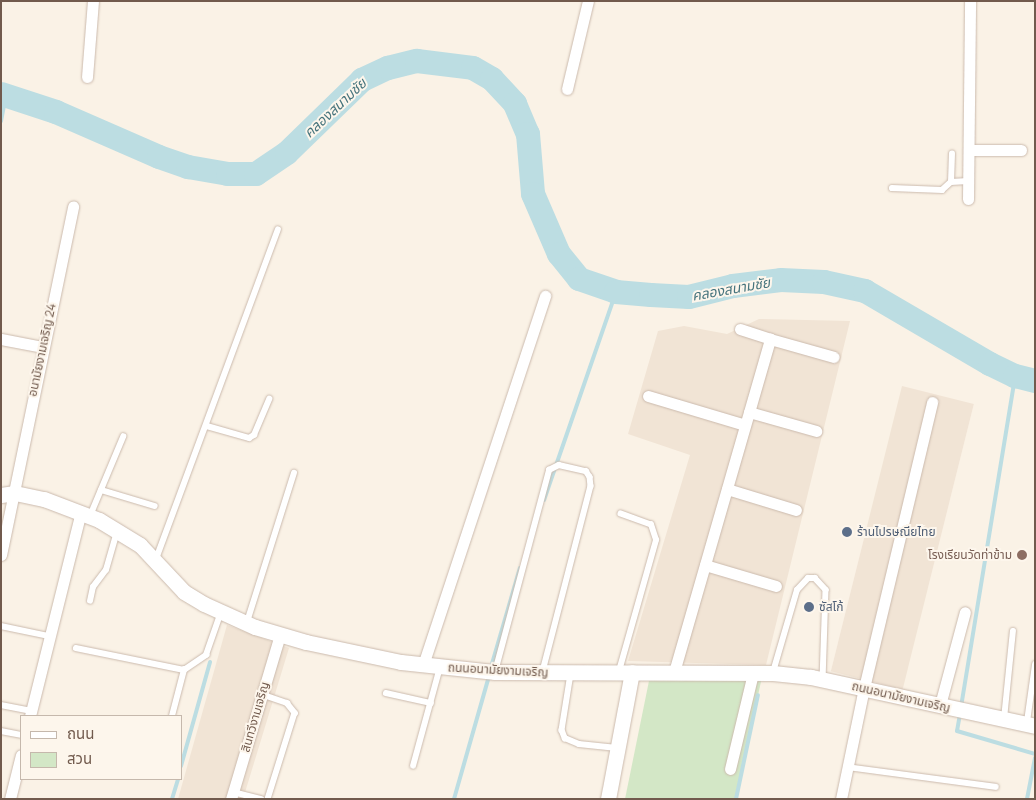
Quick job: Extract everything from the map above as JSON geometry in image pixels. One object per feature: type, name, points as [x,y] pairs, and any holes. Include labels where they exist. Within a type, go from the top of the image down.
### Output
[{"type":"street","points":[[87,78],[93,1]]},
{"type":"street","points":[[567,89],[588,1]]},
{"type":"street","points":[[968,200],[970,1]]},
{"type":"street","points":[[969,150],[1021,150]]},
{"type":"street","name":"อนามัยงามเจริญ 24","points":[[1,555],[8,494],[43,347],[73,206]]},
{"type":"street","points":[[423,665],[545,296]]},
{"type":"street","points":[[740,329],[834,357]]},
{"type":"street","points":[[674,672],[770,338]]},
{"type":"street","points":[[1,339],[43,347]]},
{"type":"street","points":[[648,396],[746,425]]},
{"type":"street","points":[[841,799],[864,688],[932,402]]},
{"type":"street","points":[[749,412],[816,431]]},
{"type":"street","points":[[727,489],[796,510]]},
{"type":"street","name":"ถนนอนามัยงามเจริญ","points":[[8,494],[44,498],[85,514],[117,530],[130,537],[155,560],[184,592],[221,612],[280,635],[423,665],[495,672],[773,673],[823,679],[1031,725]]},
{"type":"street","points":[[31,714],[49,636],[85,514]]},
{"type":"street","points":[[705,565],[776,586]]},
{"type":"street","points":[[947,707],[965,612]]},
{"type":"street","name":"สินทวีงามเจริญ","points":[[232,796],[280,635]]},
{"type":"street","points":[[608,799],[618,748],[626,671]]},
{"type":"street","points":[[730,769],[753,673]]},
{"type":"street","points":[[14,798],[20,761]]},
{"type":"lane","points":[[951,182],[952,154]]},
{"type":"lane","points":[[892,188],[942,190],[951,182],[968,181]]},
{"type":"lane","points":[[155,560],[207,426],[278,230]]},
{"type":"lane","points":[[207,426],[249,438],[254,435],[269,398]]},
{"type":"lane","points":[[85,514],[101,490],[122,437]]},
{"type":"lane","points":[[495,672],[549,470],[559,465],[586,471],[590,477],[591,486],[543,673]]},
{"type":"lane","points":[[246,623],[294,473]]},
{"type":"lane","points":[[101,490],[155,506]]},
{"type":"lane","points":[[621,514],[651,525],[656,540],[626,671]]},
{"type":"lane","points":[[90,601],[93,587],[106,570],[117,530]]},
{"type":"lane","points":[[773,673],[797,590],[808,578],[815,578],[826,590],[823,679]]},
{"type":"lane","points":[[172,715],[184,670],[206,655],[221,612]]},
{"type":"lane","points":[[1,626],[49,636]]},
{"type":"lane","points":[[1004,720],[1013,632]]},
{"type":"lane","points":[[76,648],[184,670]]},
{"type":"lane","points":[[1031,725],[1035,665]]},
{"type":"lane","points":[[413,766],[440,667]]},
{"type":"lane","points":[[571,672],[562,730],[565,738],[579,744],[618,748]]},
{"type":"lane","points":[[386,693],[431,703]]},
{"type":"lane","points":[[261,694],[287,703],[294,713],[268,799]]},
{"type":"lane","points":[[1,705],[31,714]]},
{"type":"lane","points":[[1,731],[20,735]]},
{"type":"lane","points":[[847,767],[996,787]]},
{"type":"lane","points":[[232,796],[261,799]]},
{"type":"shaded area","points":[[759,319],[850,321],[766,665],[628,661],[690,455],[628,434],[658,331],[684,326],[727,334]]},
{"type":"shaded area","points":[[902,386],[974,404],[903,689],[831,671]]},
{"type":"shaded area","points":[[227,625],[289,648],[243,799],[178,799]]},
{"type":"green space","points":[[651,671],[763,672],[736,799],[625,799]]},
{"type":"waterway","name":"คลองสนามชัย","points":[[1,94],[56,112],[159,157],[188,167],[228,174],[256,174],[287,153],[362,80],[388,68],[417,61],[473,68],[492,79],[515,104],[528,134],[533,194],[559,254],[579,279],[616,292],[689,297],[733,286],[781,280],[824,282],[865,291],[990,364],[1015,376],[1035,381]]},
{"type":"waterway","points":[[1,121],[6,96]]},
{"type":"waterway","points":[[544,500],[616,292]]},
{"type":"waterway","points":[[961,707],[1015,376]]},
{"type":"waterway","points":[[491,667],[520,568]]},
{"type":"waterway","points":[[182,762],[210,662]]},
{"type":"waterway","points":[[454,799],[489,676]]},
{"type":"waterway","points":[[736,799],[758,695]]},
{"type":"waterway","points":[[960,714],[957,731],[1035,754]]},
{"type":"waterway","points":[[1027,799],[1035,758]]},
{"type":"waterway","points":[[172,799],[178,780]]},
{"type":"place","name":"ร้านไปรษณียไทย","points":[[847,532]]},
{"type":"place","name":"โรงเรียนวัดท่าข้าม","points":[[1022,555]]},
{"type":"place","name":"ซัสโก้","points":[[809,607]]}]
